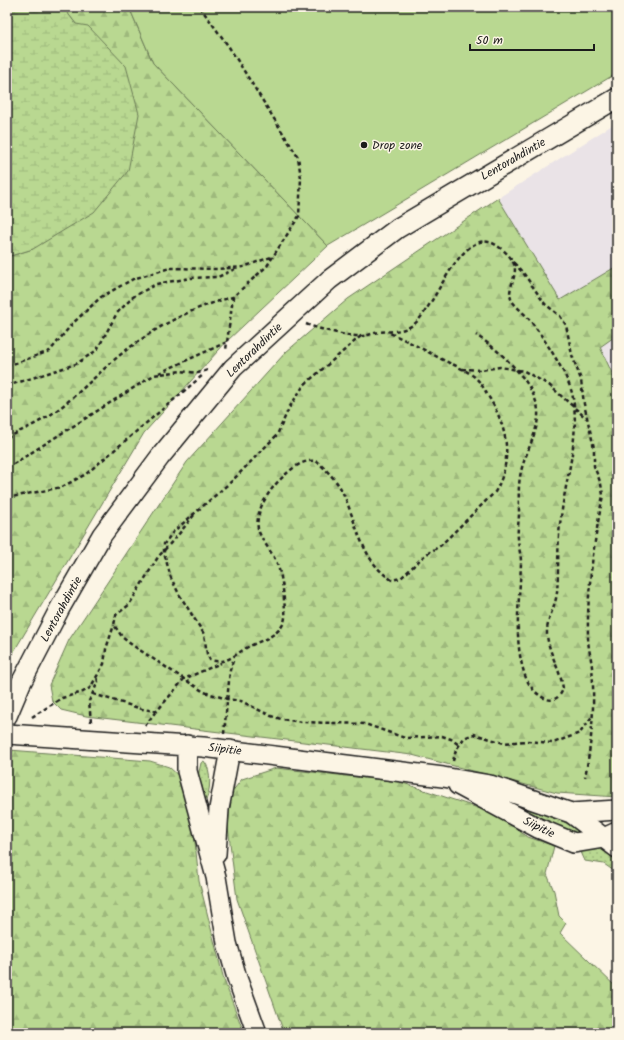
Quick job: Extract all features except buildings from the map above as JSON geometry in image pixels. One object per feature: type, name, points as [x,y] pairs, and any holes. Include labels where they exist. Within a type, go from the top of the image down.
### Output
[{"type":"street","name":"Lentorahdintie","points":[[7,716],[21,683],[60,608],[102,535],[160,457],[233,368],[329,280],[398,228],[617,98]]},
{"type":"street","name":"Siipitie","points":[[7,734],[187,745],[226,749],[490,785],[571,813],[617,810]]},
{"type":"street","points":[[187,745],[187,771],[216,877],[227,943],[236,978],[257,1033]]},
{"type":"street","points":[[216,877],[216,833],[226,749]]},
{"type":"street","name":"Siipitie","points":[[447,778],[538,828],[574,844],[613,840]]},
{"type":"street","points":[[571,813],[613,840]]},
{"type":"path","points":[[7,438],[51,414],[87,386],[120,356],[154,330],[186,312],[233,297],[267,266],[299,216],[301,178],[298,157],[229,47],[200,7]]},
{"type":"path","points":[[226,661],[215,661],[208,658],[204,634],[175,586],[164,550],[164,544],[170,536],[233,480],[277,435],[289,408],[304,384],[361,336],[371,333],[404,330],[421,319],[460,255],[475,244],[491,242],[504,251],[524,274],[545,304],[560,316],[566,325],[572,355],[581,380],[594,448],[594,466],[601,484],[603,495],[591,564],[588,605],[588,640],[592,668],[593,714],[585,777]]},
{"type":"path","points":[[7,386],[76,364],[97,350],[117,314],[133,297],[156,284],[191,278],[218,278],[237,267],[275,255]]},
{"type":"path","points":[[476,335],[485,340],[515,369],[530,388],[537,406],[538,416],[536,427],[523,462],[519,488],[517,537],[521,560],[518,601],[519,651],[529,684],[537,695],[547,699],[556,698],[563,689],[547,632],[557,592],[557,568],[561,518],[572,454],[572,393],[555,359],[530,320],[512,302],[510,291],[514,277],[514,263]]},
{"type":"path","points":[[7,366],[50,351],[72,324],[101,297],[133,279],[170,268],[237,267]]},
{"type":"path","points":[[226,354],[233,297]]},
{"type":"path","points":[[289,317],[325,330],[361,336]]},
{"type":"path","points":[[92,694],[142,709],[157,711],[184,679],[206,668],[226,661],[277,632],[284,622],[286,610],[281,578],[276,561],[259,531],[258,522],[270,492],[287,472],[306,461],[316,461],[327,471],[343,492],[356,530],[370,557],[392,580],[401,578],[425,554],[440,546],[495,492],[501,481],[505,468],[506,441],[504,427],[498,412],[481,384],[472,375],[387,332]]},
{"type":"path","points":[[7,468],[154,375],[227,342]]},
{"type":"path","points":[[460,369],[481,370],[500,367],[515,369],[541,380],[585,416],[588,422]]},
{"type":"path","points":[[7,498],[62,487],[86,474],[210,370],[198,373],[181,371],[154,375]]},
{"type":"path","points":[[28,721],[62,698],[86,690],[104,664],[106,649],[116,615],[129,605],[152,565],[196,512]]},
{"type":"path","points":[[114,625],[123,638],[132,645],[204,692],[227,699],[241,701],[281,719],[302,722],[365,724],[405,738],[442,736],[451,739],[459,745]]},
{"type":"path","points":[[226,749],[227,699],[230,670],[235,656]]},
{"type":"path","points":[[92,739],[90,701],[98,682],[97,676]]},
{"type":"path","points":[[447,778],[459,745],[464,738],[474,734],[504,743],[526,741],[545,744],[561,742],[580,733],[593,714]]},
{"type":"shaded area","points":[[617,122],[617,266],[560,301],[498,198]]},
{"type":"shaded area","points":[[617,335],[617,384],[600,347]]},
{"type":"green space","points":[[7,7],[63,7],[76,24],[88,26],[126,66],[139,114],[128,171],[94,212],[33,249],[7,257]]},
{"type":"green space","points":[[63,7],[129,7],[153,63],[328,246],[227,341],[144,433],[7,663],[7,257],[33,249],[76,24]]},
{"type":"green space","name":"Drop zone","points":[[129,7],[617,7],[617,73],[328,246],[153,63]]},
{"type":"green space","points":[[498,198],[560,300],[617,266],[617,335],[600,347],[617,384],[617,797],[557,793],[412,755],[86,716],[61,710],[52,701],[49,685],[69,640],[187,462],[286,352],[348,299]]},
{"type":"green space","points":[[9,750],[150,761],[169,767],[181,778],[194,832],[199,881],[224,980],[244,1033],[7,1033],[7,756]]},
{"type":"green space","points":[[204,761],[207,765],[210,781],[205,802],[198,776],[201,763]]},
{"type":"green space","points":[[276,768],[400,782],[493,813],[528,837],[554,846],[547,874],[554,891],[559,916],[566,923],[560,933],[617,988],[617,1033],[284,1033],[237,899],[228,827],[231,793],[242,779]]},
{"type":"green space","points":[[494,796],[554,816],[585,834],[573,836]]},
{"type":"green space","points":[[600,846],[617,855],[617,873],[604,864],[585,861],[581,852]]},
{"type":"place","name":"Drop zone","points":[[364,145]]}]
